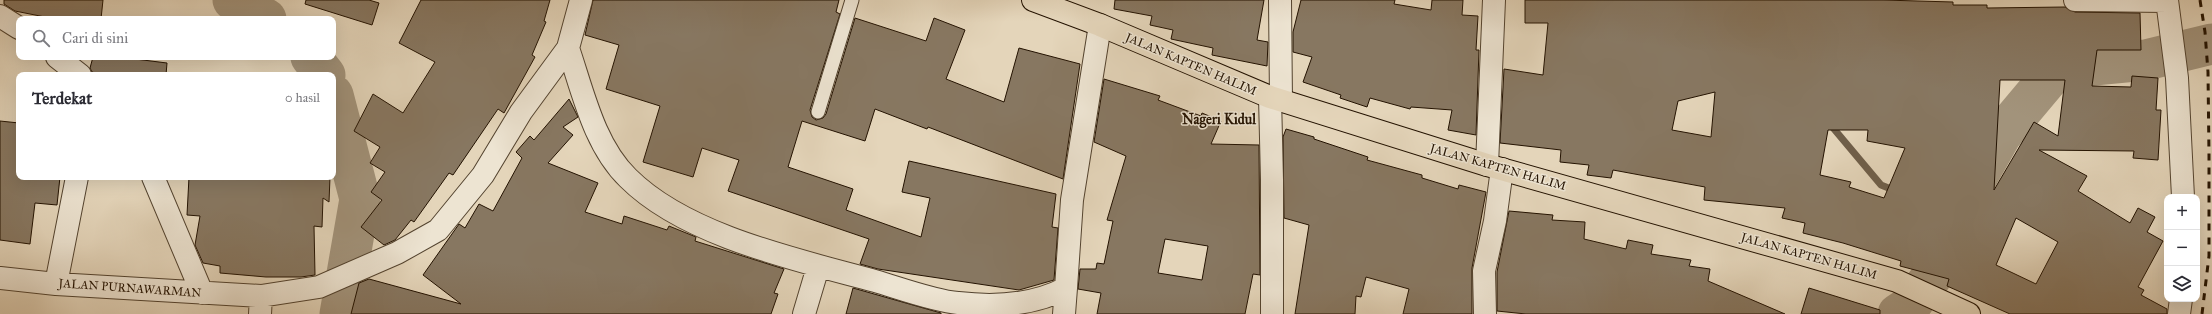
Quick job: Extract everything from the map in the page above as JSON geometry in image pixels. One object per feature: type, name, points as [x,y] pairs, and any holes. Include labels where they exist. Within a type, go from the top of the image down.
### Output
[{"type":"main road","name":"JALAN KAPTEN HALIM","points":[[1033,0],[1100,25],[1276,99],[1495,167],[1897,281],[1949,303],[1969,314]]},
{"type":"street","points":[[581,0],[568,48],[590,113],[606,150],[627,178],[654,200],[703,228],[818,267],[956,303],[984,305],[1024,301],[1050,297],[1066,288]]},
{"type":"street","points":[[1272,314],[1272,180],[1280,0]]},
{"type":"street","points":[[1485,314],[1484,271],[1495,221],[1494,0]]},
{"type":"street","points":[[2075,0],[2167,0],[2177,78],[2183,194]]},
{"type":"street","points":[[0,16],[16,26]]},
{"type":"street","points":[[1064,314],[1072,200],[1100,25]]},
{"type":"street","name":"JALAN PURNAWARMAN","points":[[0,278],[56,284],[202,293],[261,305],[319,287],[397,253],[438,230],[483,176],[520,112],[568,48]]},
{"type":"street","points":[[61,60],[76,72]]},
{"type":"street","points":[[56,284],[76,180]]},
{"type":"street","points":[[154,180],[202,293]]},
{"type":"street","points":[[804,314],[818,267]]},
{"type":"street","points":[[2179,314],[2180,302]]},
{"type":"lane","points":[[818,112],[852,0]]},
{"type":"building","points":[[4,0],[103,0],[101,16],[40,16],[15,11],[4,4]]},
{"type":"building","points":[[306,0],[369,0],[379,3],[372,25],[305,4]]},
{"type":"building","points":[[421,0],[550,0],[544,21],[546,22],[532,55],[535,57],[504,113],[498,109],[453,175],[449,173],[414,222],[411,220],[395,240],[384,245],[361,227],[382,200],[371,192],[385,172],[370,163],[380,147],[354,131],[373,94],[403,113],[435,62],[399,43]]},
{"type":"building","points":[[593,0],[839,0],[836,12],[840,14],[810,110],[812,117],[816,120],[823,118],[826,114],[855,18],[926,41],[934,18],[965,30],[946,79],[1004,102],[1019,48],[1080,64],[1063,179],[928,127],[927,129],[875,109],[865,141],[802,121],[788,167],[853,189],[846,210],[921,237],[930,198],[902,192],[909,161],[1056,194],[1052,227],[1058,228],[1054,280],[1019,290],[878,269],[860,264],[869,239],[728,191],[739,160],[702,148],[693,177],[643,162],[660,106],[606,89],[619,45],[585,35]]},
{"type":"building","points":[[1115,0],[1264,0],[1257,40],[1268,42],[1267,66],[1212,55],[1213,48],[1171,39],[1173,30],[1150,25],[1152,16],[1114,9]]},
{"type":"building","points":[[1301,0],[1395,0],[1394,4],[1431,10],[1432,0],[1463,0],[1462,15],[1478,16],[1476,50],[1479,50],[1476,135],[1448,130],[1452,110],[1411,107],[1410,109],[1370,98],[1367,107],[1340,98],[1341,95],[1303,82],[1312,57],[1293,52],[1293,32]]},
{"type":"building","points":[[1525,0],[1883,0],[1953,2],[1953,5],[1987,5],[1987,8],[2065,7],[2075,12],[2140,13],[2141,50],[2097,50],[2092,86],[2131,87],[2132,76],[2158,78],[2156,110],[2161,110],[2158,160],[2133,158],[2134,151],[2039,150],[2087,176],[2078,191],[2130,223],[2138,208],[2155,217],[2147,232],[2163,241],[2138,287],[2144,290],[2141,295],[2167,309],[2167,314],[2010,314],[1947,286],[1949,279],[1900,266],[1901,261],[1843,243],[1803,233],[1805,223],[1782,218],[1785,208],[1704,200],[1705,187],[1613,170],[1611,178],[1587,175],[1589,165],[1560,162],[1561,150],[1500,143],[1504,69],[1543,75],[1548,23],[1525,23]],"holes":[[[2000,80],[2065,80],[2058,136],[2034,122],[1994,190]],[[1715,92],[1711,137],[1672,130],[1678,101]],[[1828,130],[1868,130],[1867,141],[1905,148],[1884,198],[1849,187],[1851,182],[1820,175]],[[2016,218],[2058,242],[2036,284],[1996,265]]]},
{"type":"building","points":[[92,60],[143,60],[167,63],[166,72],[92,72],[90,68]]},
{"type":"building","points":[[1104,79],[1160,96],[1158,100],[1201,116],[1202,113],[1221,121],[1211,144],[1259,145],[1260,275],[1253,274],[1245,314],[1097,314],[1101,293],[1078,289],[1080,269],[1096,269],[1097,263],[1104,264],[1113,221],[1107,220],[1126,156],[1094,142]],"holes":[[[1165,239],[1208,246],[1202,280],[1158,273]]]},
{"type":"building","points":[[569,99],[578,117],[563,127],[573,135],[548,163],[598,183],[585,212],[622,224],[624,216],[667,230],[669,226],[696,237],[695,241],[784,269],[774,293],[778,294],[771,314],[351,314],[359,283],[369,279],[461,304],[423,275],[459,224],[465,228],[479,204],[493,211],[522,158],[516,152],[530,136],[534,140]]},
{"type":"building","points":[[0,121],[16,123],[16,180],[60,180],[57,205],[35,203],[30,244],[0,240]]},
{"type":"building","points":[[1286,129],[1314,137],[1314,139],[1368,157],[1367,160],[1422,175],[1422,178],[1458,189],[1459,185],[1486,192],[1472,268],[1472,314],[1403,314],[1409,289],[1366,277],[1361,297],[1356,296],[1355,314],[1295,314],[1309,225],[1284,218],[1283,137]]},
{"type":"building","points":[[189,180],[330,180],[329,202],[323,198],[322,227],[314,226],[315,275],[301,277],[266,277],[220,273],[220,266],[203,263],[195,245],[200,216],[187,215]]},
{"type":"building","points":[[1509,211],[1553,215],[1552,220],[1585,222],[1584,239],[1626,249],[1628,240],[1653,245],[1651,254],[1691,260],[1689,266],[1710,269],[1708,281],[1785,314],[1526,314],[1497,311],[1497,272]]},
{"type":"building","points":[[853,288],[941,313],[941,314],[846,314]]},
{"type":"building","points":[[1809,288],[1880,310],[1880,314],[1801,314]]},
{"type":"waterway","points":[[233,0],[261,16]]},
{"type":"waterway","points":[[1898,314],[1910,306],[1949,253],[1956,214],[2001,135],[2053,73],[2094,65],[2146,60],[2212,44]]},
{"type":"waterway","points":[[313,60],[323,72]]},
{"type":"waterway","points":[[336,107],[360,199],[340,314]]},
{"type":"waterway","points":[[1829,123],[1881,185],[1896,191]]},
{"type":"railway","points":[[2200,0],[2205,32],[2208,72],[2209,155],[2209,256],[2202,314]]},
{"type":"district","name":"Nageri Kidul","points":[[1219,119]]}]
